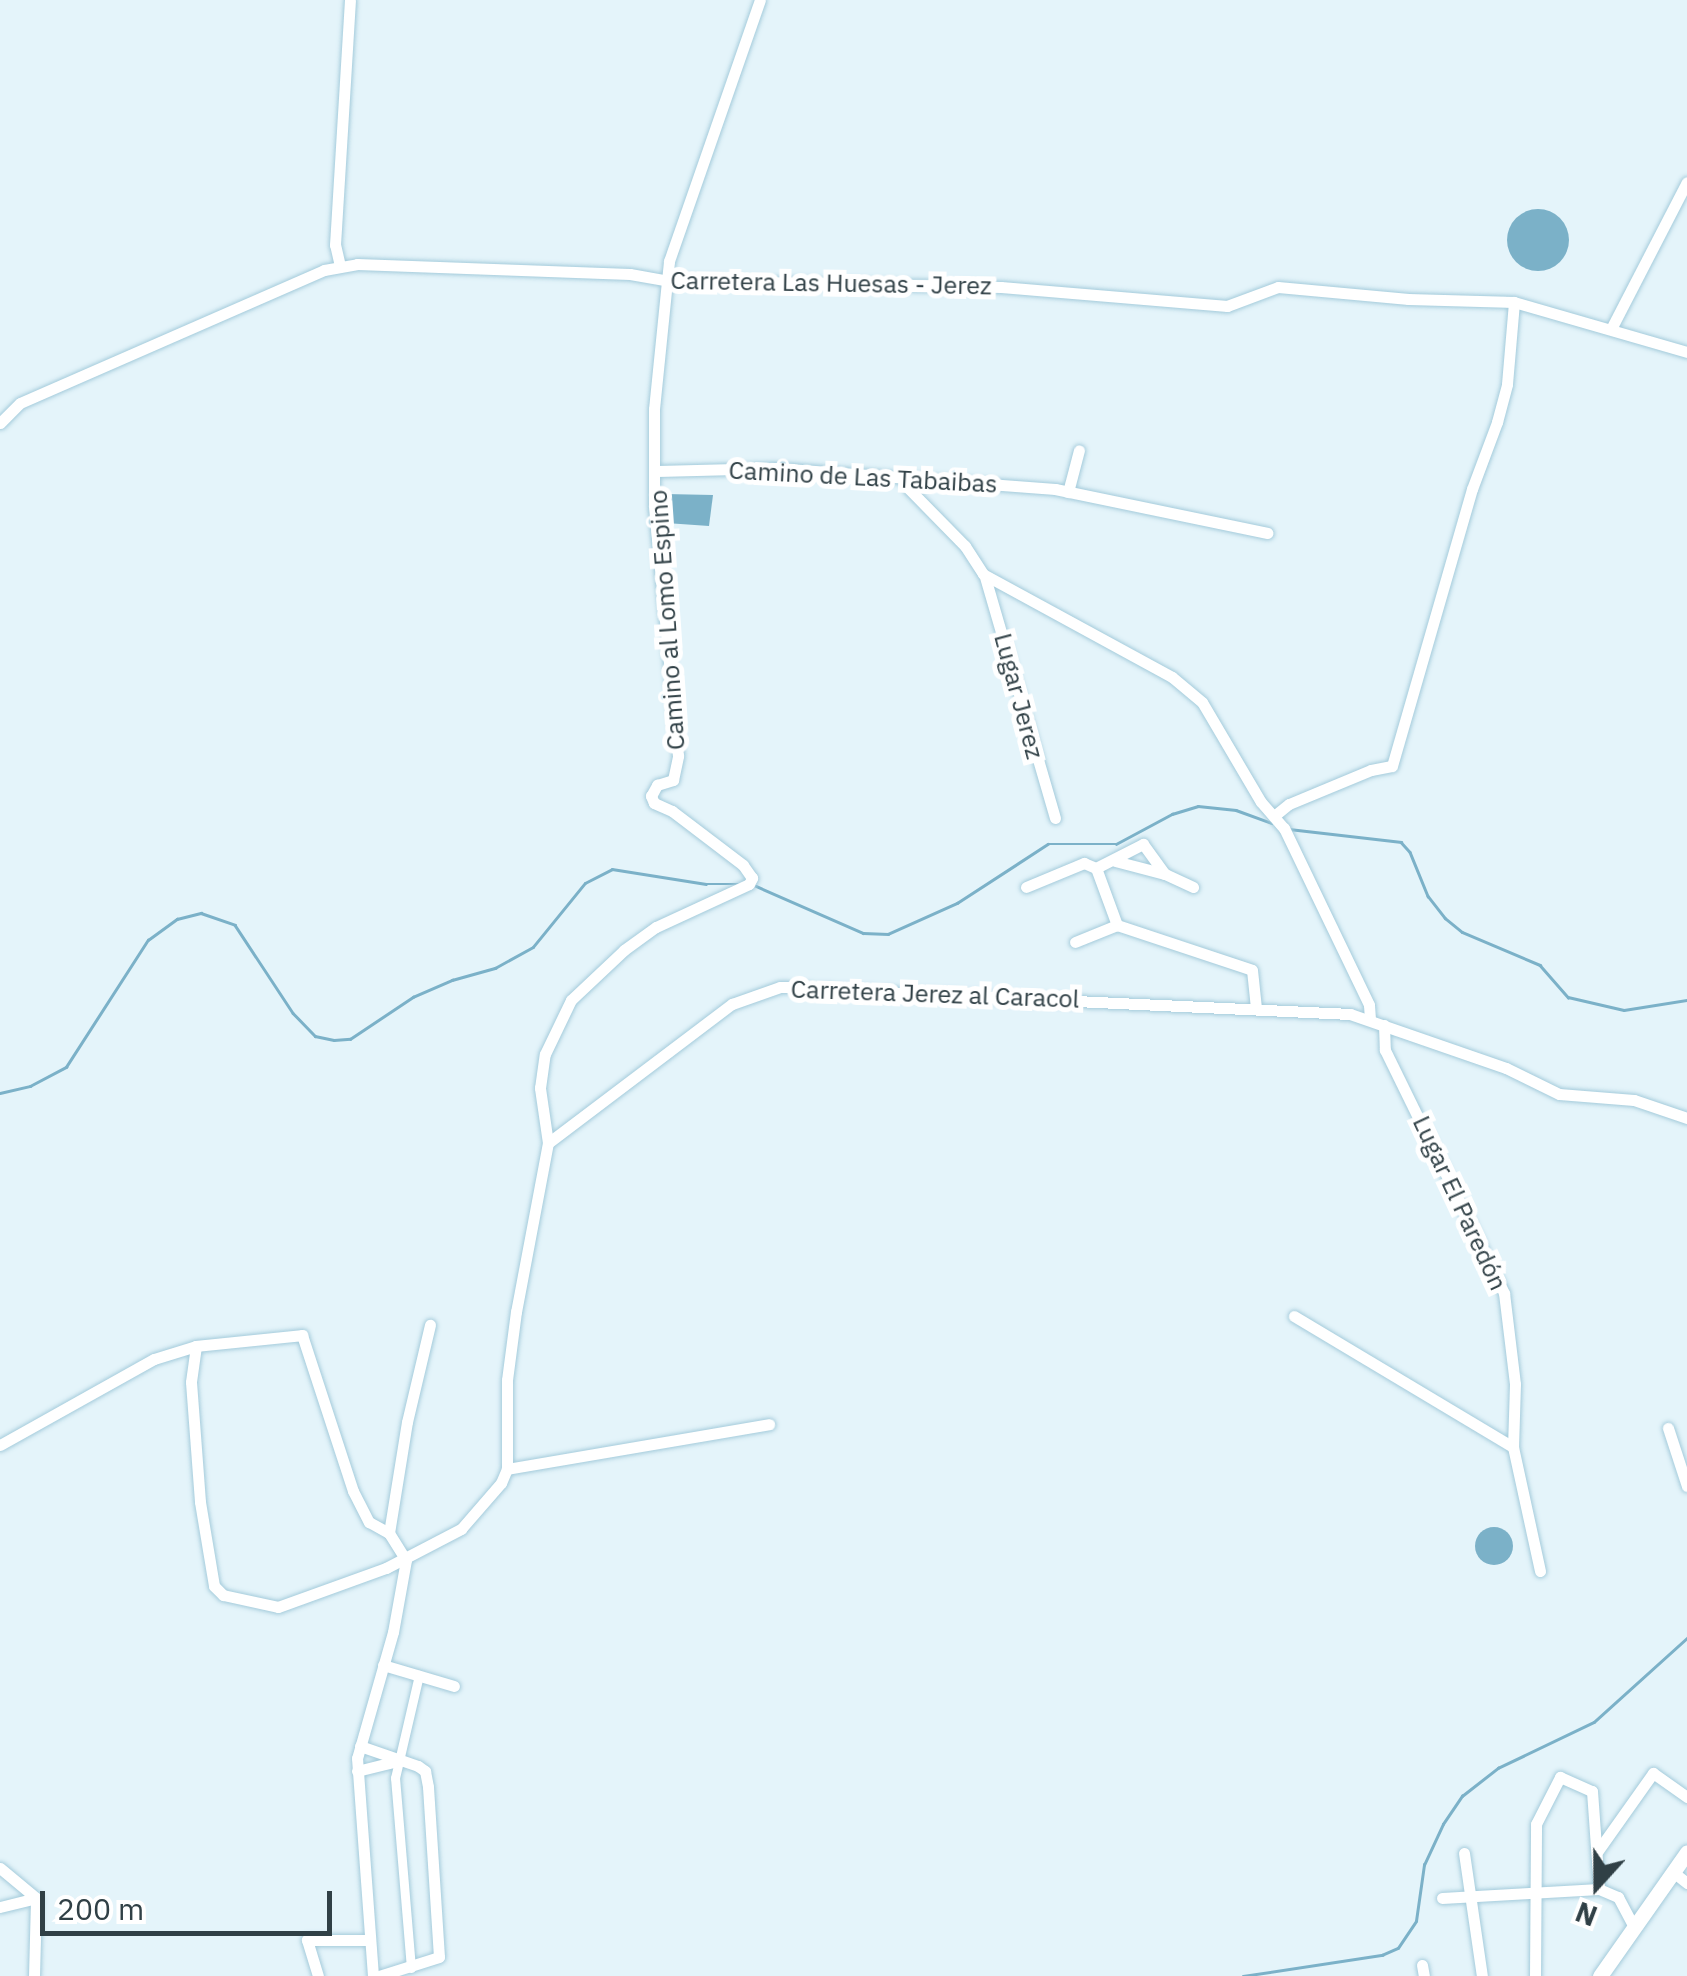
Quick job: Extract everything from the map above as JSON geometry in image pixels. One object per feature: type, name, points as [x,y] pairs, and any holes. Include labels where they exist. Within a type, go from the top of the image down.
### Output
[{"type":"main road","points":[[1600,1976],[1687,1852]]},
{"type":"street","points":[[340,266],[335,245],[350,0]]},
{"type":"street","name":"Camino al Lomo Espino","points":[[548,1143],[540,1068],[572,1000],[594,976],[656,927],[749,884],[752,878],[743,865],[672,810],[654,804],[652,796],[656,786],[673,780],[678,772],[655,525],[654,409],[664,280],[760,0]]},
{"type":"street","points":[[1611,329],[1687,182]]},
{"type":"street","name":"Carretera Las Huesas - Jerez","points":[[0,423],[20,403],[340,266],[630,274],[664,280],[1001,287],[1227,306],[1278,288],[1408,299],[1514,302],[1687,352]]},
{"type":"street","points":[[1274,816],[1289,804],[1371,770],[1392,766],[1472,489],[1498,422],[1507,384],[1514,302]]},
{"type":"street","points":[[1068,492],[1079,450]]},
{"type":"street","name":"Camino de Las Tabaibas","points":[[657,471],[775,468],[1068,492],[1268,532]]},
{"type":"street","points":[[906,477],[909,489],[965,546],[983,574],[1188,688],[1202,702],[1261,802],[1274,816],[1340,941],[1369,1005],[1370,1020]]},
{"type":"street","name":"Lugar Jerez","points":[[983,574],[992,590],[1022,713],[1055,818]]},
{"type":"street","points":[[1026,887],[1084,864],[1096,868],[1116,861],[1143,844],[1166,874]]},
{"type":"street","points":[[1116,861],[1166,874],[1193,887]]},
{"type":"street","points":[[1096,868],[1118,925]]},
{"type":"street","points":[[1075,942],[1118,925],[1252,970],[1256,1008]]},
{"type":"street","name":"Carretera Jerez al Caracol","points":[[548,1143],[732,1004],[780,986],[1350,1014],[1506,1068],[1559,1094],[1634,1100],[1687,1118]]},
{"type":"street","name":"Lugar El Paredón","points":[[1384,1025],[1386,1050],[1504,1293],[1516,1384],[1513,1448],[1540,1571]]},
{"type":"street","points":[[196,1346],[191,1382],[200,1502],[214,1586],[223,1595],[278,1607],[406,1560],[472,1519],[507,1469],[507,1380],[548,1143]]},
{"type":"street","points":[[1294,1316],[1513,1448]]},
{"type":"street","points":[[389,1534],[407,1422],[430,1325]]},
{"type":"street","points":[[0,1445],[154,1358],[196,1346],[302,1335],[353,1491],[368,1522],[389,1534],[406,1560],[360,1746],[358,1771],[368,1940],[376,1976],[434,1962],[440,1949],[426,1777],[418,1766],[360,1746]]},
{"type":"street","points":[[507,1469],[770,1424]]},
{"type":"street","points":[[1668,1428],[1687,1486]]},
{"type":"street","points":[[383,1665],[454,1686]]},
{"type":"street","points":[[410,1968],[397,1761],[419,1676]]},
{"type":"street","points":[[358,1771],[397,1761]]},
{"type":"street","points":[[1597,1852],[1653,1773],[1687,1797]]},
{"type":"street","points":[[1535,1976],[1538,1818],[1560,1777],[1592,1791],[1599,1890]]},
{"type":"street","points":[[1464,1854],[1482,1976]]},
{"type":"street","points":[[0,1868],[36,1898]]},
{"type":"street","points":[[1673,1872],[1687,1883]]},
{"type":"street","points":[[1442,1898],[1599,1890],[1618,1898],[1634,1928]]},
{"type":"street","points":[[0,1907],[36,1898]]},
{"type":"street","points":[[34,1976],[36,1898]]},
{"type":"street","points":[[318,1976],[307,1940],[368,1940]]},
{"type":"water","points":[[1538,209],[1560,218],[1569,240],[1560,262],[1538,271],[1516,262],[1507,240],[1516,218]]},
{"type":"water","points":[[665,494],[713,495],[709,526],[666,523]]},
{"type":"water","points":[[1494,1527],[1507,1533],[1513,1546],[1507,1559],[1494,1565],[1481,1559],[1475,1546],[1481,1533]]},
{"type":"waterway","points":[[756,886],[863,933],[888,934],[957,903],[1048,844],[1116,844],[1172,814],[1198,806],[1236,810],[1272,823]]},
{"type":"waterway","points":[[1289,829],[1401,842],[1410,852],[1428,896],[1445,918],[1462,932],[1540,965],[1568,997],[1624,1010],[1687,1000]]},
{"type":"waterway","points":[[0,1093],[30,1086],[66,1067],[148,940],[177,919],[201,913],[235,925],[293,1013],[315,1036],[334,1040],[350,1039],[413,997],[452,980],[495,968],[533,947],[585,883],[612,869],[706,884],[738,884]]},
{"type":"waterway","points":[[1243,1976],[1382,1955],[1398,1948],[1416,1921],[1424,1865],[1443,1824],[1462,1796],[1498,1768],[1594,1722],[1687,1638]]}]
